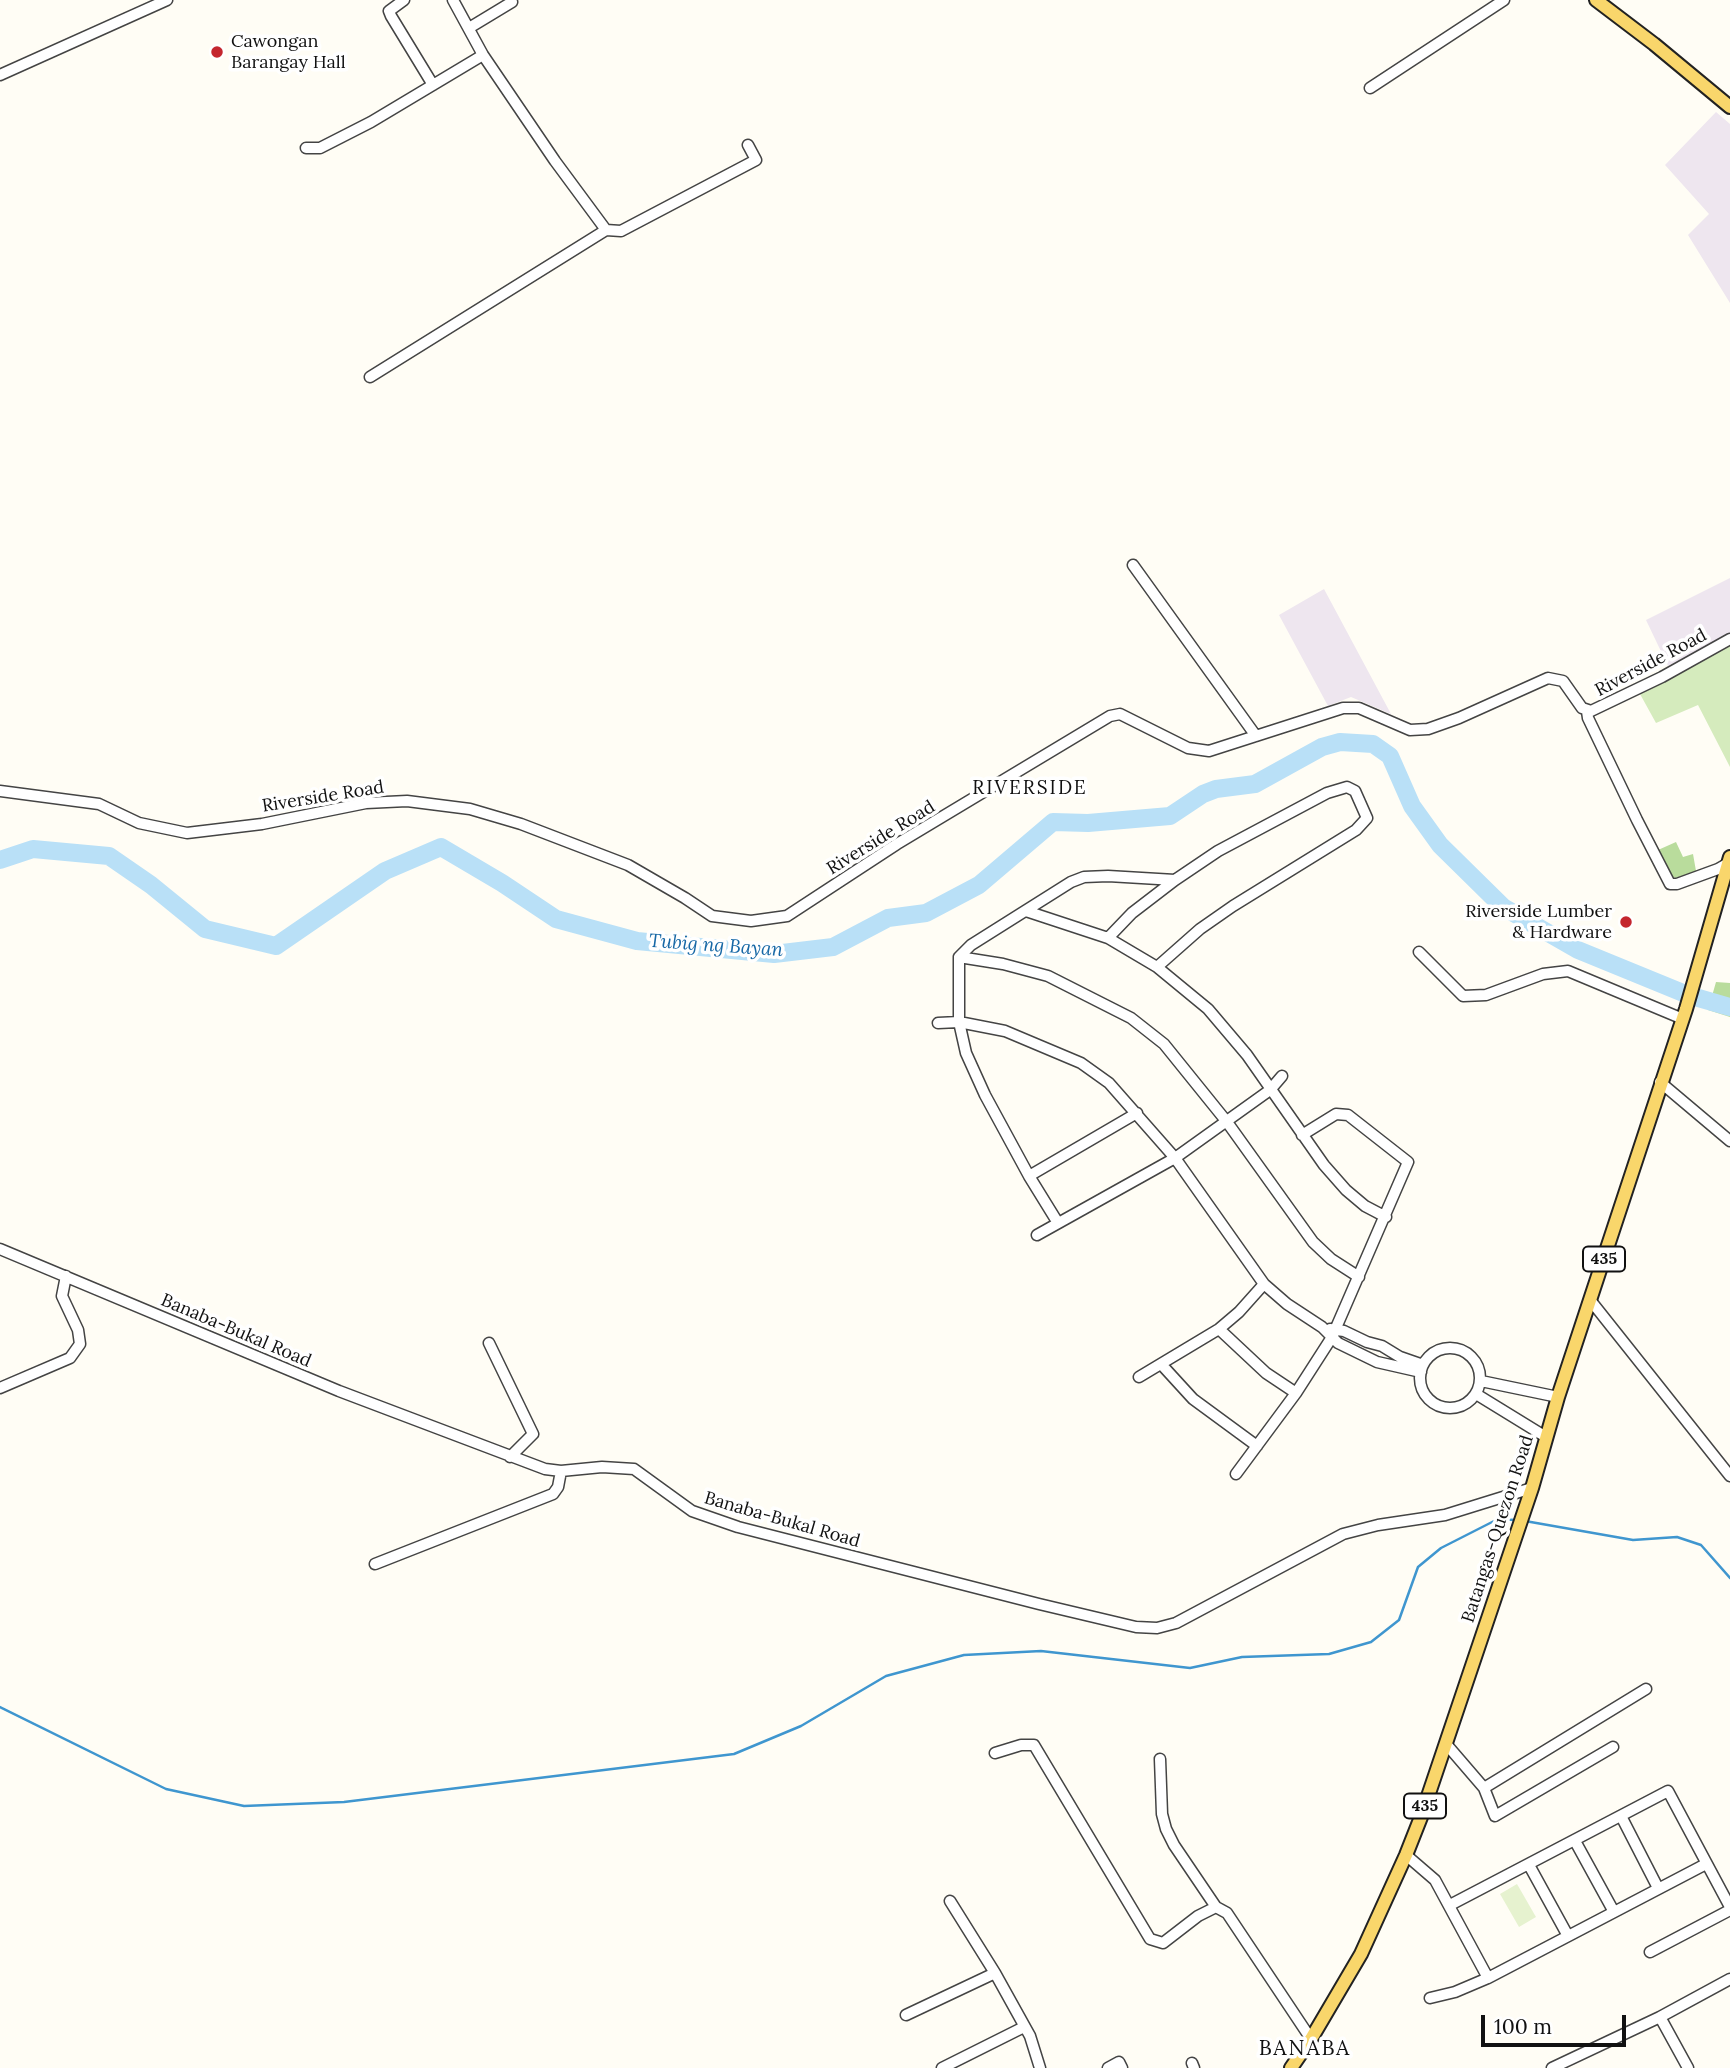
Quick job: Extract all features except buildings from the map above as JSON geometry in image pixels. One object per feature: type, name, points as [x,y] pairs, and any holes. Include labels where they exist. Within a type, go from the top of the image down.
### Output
[{"type":"main road","points":[[1596,0],[1730,107]]},
{"type":"main road","name":"Batangas-Quezon Road","points":[[1291,2068],[1361,1954],[1406,1855],[1447,1745],[1532,1488],[1558,1397],[1697,974],[1730,864]]},
{"type":"street","points":[[0,75],[167,0]]},
{"type":"street","points":[[404,0],[389,10],[391,16],[433,85]]},
{"type":"street","points":[[453,0],[483,55],[606,230]]},
{"type":"street","points":[[1370,88],[1504,0]]},
{"type":"street","points":[[468,28],[512,2]]},
{"type":"street","points":[[306,148],[320,148],[372,122],[483,55]]},
{"type":"street","points":[[370,377],[606,230],[621,231],[756,160],[748,145]]},
{"type":"street","points":[[1133,565],[1256,736]]},
{"type":"street","name":"Riverside Road","points":[[0,790],[99,804],[139,823],[187,833],[262,824],[366,803],[407,801],[470,809],[522,824],[628,865],[712,916],[751,921],[787,916],[897,844],[1110,716],[1120,714],[1188,748],[1209,751],[1343,708],[1359,708],[1410,730],[1428,729],[1548,678],[1563,681],[1579,705],[1587,711],[1599,709],[1643,687],[1730,639]]},
{"type":"street","points":[[1587,711],[1588,718],[1670,884],[1677,884],[1730,864]]},
{"type":"street","points":[[1108,938],[1132,913],[1218,851],[1327,793],[1348,787],[1355,792],[1367,818],[1356,830],[1200,929],[1157,967]]},
{"type":"street","points":[[1058,1223],[985,1095],[966,1053],[960,1022],[959,957],[971,945],[1071,882],[1084,877],[1175,880]]},
{"type":"street","points":[[1026,911],[1108,938],[1157,967],[1208,1009],[1247,1055],[1302,1135],[1346,1190],[1365,1206],[1386,1217]]},
{"type":"street","points":[[1419,952],[1463,996],[1486,995],[1543,974],[1567,971],[1684,1014]]},
{"type":"street","points":[[959,957],[1003,964],[1048,976],[1131,1018],[1164,1044],[1227,1122],[1313,1242],[1359,1277]]},
{"type":"street","points":[[938,1023],[960,1022],[1006,1031],[1081,1063],[1109,1083],[1137,1113],[1175,1158],[1264,1284],[1286,1304],[1334,1333],[1382,1346],[1422,1368]]},
{"type":"street","points":[[1037,1235],[1175,1158],[1270,1090],[1282,1076]]},
{"type":"street","points":[[1661,1082],[1730,1140]]},
{"type":"street","points":[[1029,1176],[1137,1113]]},
{"type":"street","points":[[1236,1474],[1296,1393],[1334,1333],[1408,1161],[1348,1115],[1336,1114],[1302,1135]]},
{"type":"street","name":"Banaba-Bukal Road","points":[[0,1250],[339,1391],[545,1469],[634,1469],[692,1511],[738,1527],[1136,1627],[1157,1628],[1176,1623],[1343,1534],[1378,1525],[1445,1515],[1532,1488]]},
{"type":"street","points":[[0,1388],[70,1358],[80,1344],[78,1330],[62,1296],[66,1276]]},
{"type":"street","points":[[1139,1377],[1219,1329],[1239,1312],[1264,1284]]},
{"type":"street","points":[[1591,1301],[1730,1476]]},
{"type":"street","points":[[1219,1329],[1250,1359],[1296,1393]]},
{"type":"street","points":[[1334,1333],[1342,1345],[1377,1362],[1422,1368]]},
{"type":"street","points":[[1362,1353],[1367,1342]]},
{"type":"street","points":[[489,1343],[533,1434],[510,1457]]},
{"type":"street","points":[[1442,1349],[1461,1350],[1476,1362],[1480,1381],[1471,1401],[1455,1408],[1438,1406],[1425,1395],[1421,1387],[1422,1368],[1433,1354],[1442,1349]]},
{"type":"street","points":[[1161,1364],[1194,1399],[1257,1446]]},
{"type":"street","points":[[1480,1381],[1558,1397]]},
{"type":"street","points":[[1476,1394],[1546,1437]]},
{"type":"street","points":[[375,1564],[552,1494],[558,1486],[561,1471]]},
{"type":"street","points":[[1483,1788],[1646,1689]]},
{"type":"street","points":[[995,1753],[1021,1745],[1034,1745],[1150,1939],[1163,1943],[1198,1916],[1216,1907]]},
{"type":"street","points":[[1447,1745],[1483,1788],[1494,1816],[1614,1746]]},
{"type":"street","points":[[1160,1759],[1162,1814],[1174,1845],[1216,1907],[1227,1913],[1311,2039]]},
{"type":"street","points":[[1450,1905],[1668,1791],[1730,1908],[1650,1952]]},
{"type":"street","points":[[1622,1816],[1658,1888]]},
{"type":"street","points":[[1575,1840],[1614,1912]]},
{"type":"street","points":[[1406,1855],[1435,1880],[1488,1978]]},
{"type":"street","points":[[1430,1998],[1455,1992],[1488,1978],[1706,1864]]},
{"type":"street","points":[[1529,1865],[1568,1936]]},
{"type":"street","points":[[950,1901],[1030,2036],[1040,2068]]},
{"type":"street","points":[[906,2015],[995,1973]]},
{"type":"street","points":[[1552,2068],[1660,2017],[1730,1979]]},
{"type":"street","points":[[1660,2017],[1688,2068]]},
{"type":"street","points":[[942,2068],[1024,2027]]},
{"type":"street","points":[[1108,2068],[1119,2062],[1122,2068]]},
{"type":"shaded area","points":[[1716,112],[1730,124],[1730,303],[1688,235],[1709,214],[1665,165]]},
{"type":"shaded area","points":[[1730,578],[1730,634],[1668,666],[1646,620]]},
{"type":"shaded area","points":[[1324,589],[1391,714],[1351,697],[1328,706],[1279,615]]},
{"type":"green space","points":[[1730,644],[1730,767],[1698,705],[1656,723],[1640,694]]},
{"type":"green space","points":[[1676,842],[1683,857],[1693,854],[1696,871],[1677,878],[1671,877],[1658,850]]},
{"type":"green space","points":[[1716,982],[1730,983],[1730,1017],[1708,1010]]},
{"type":"green space","points":[[1517,1884],[1536,1917],[1519,1927],[1500,1894]]},
{"type":"waterway","name":"Tubig ng Bayan","points":[[0,860],[33,849],[109,856],[151,885],[205,929],[276,946],[385,871],[441,847],[556,919],[637,941],[774,954],[833,947],[888,918],[926,913],[979,885],[1053,822],[1088,823],[1170,816],[1203,794],[1216,789],[1255,784],[1322,747],[1340,742],[1373,744],[1390,756],[1412,806],[1440,845],[1503,907],[1578,950],[1688,995],[1730,1007]]},
{"type":"waterway","points":[[0,1707],[166,1789],[244,1806],[344,1802],[734,1754],[801,1726],[886,1676],[964,1655],[1041,1651],[1190,1668],[1242,1657],[1329,1654],[1371,1642],[1399,1620],[1418,1567],[1441,1548],[1498,1519],[1515,1520]]},
{"type":"waterway","points":[[1525,1521],[1633,1540],[1677,1537],[1701,1545],[1730,1578]]},
{"type":"place","name":"Cawongan Barangay Hall","points":[[217,52]]},
{"type":"place","name":"Riverside Lumber & Hardware","points":[[1626,922]]},
{"type":"district","name":"RIVERSIDE","points":[[1030,789]]},
{"type":"district","name":"BANABA","points":[[1305,2049]]}]
